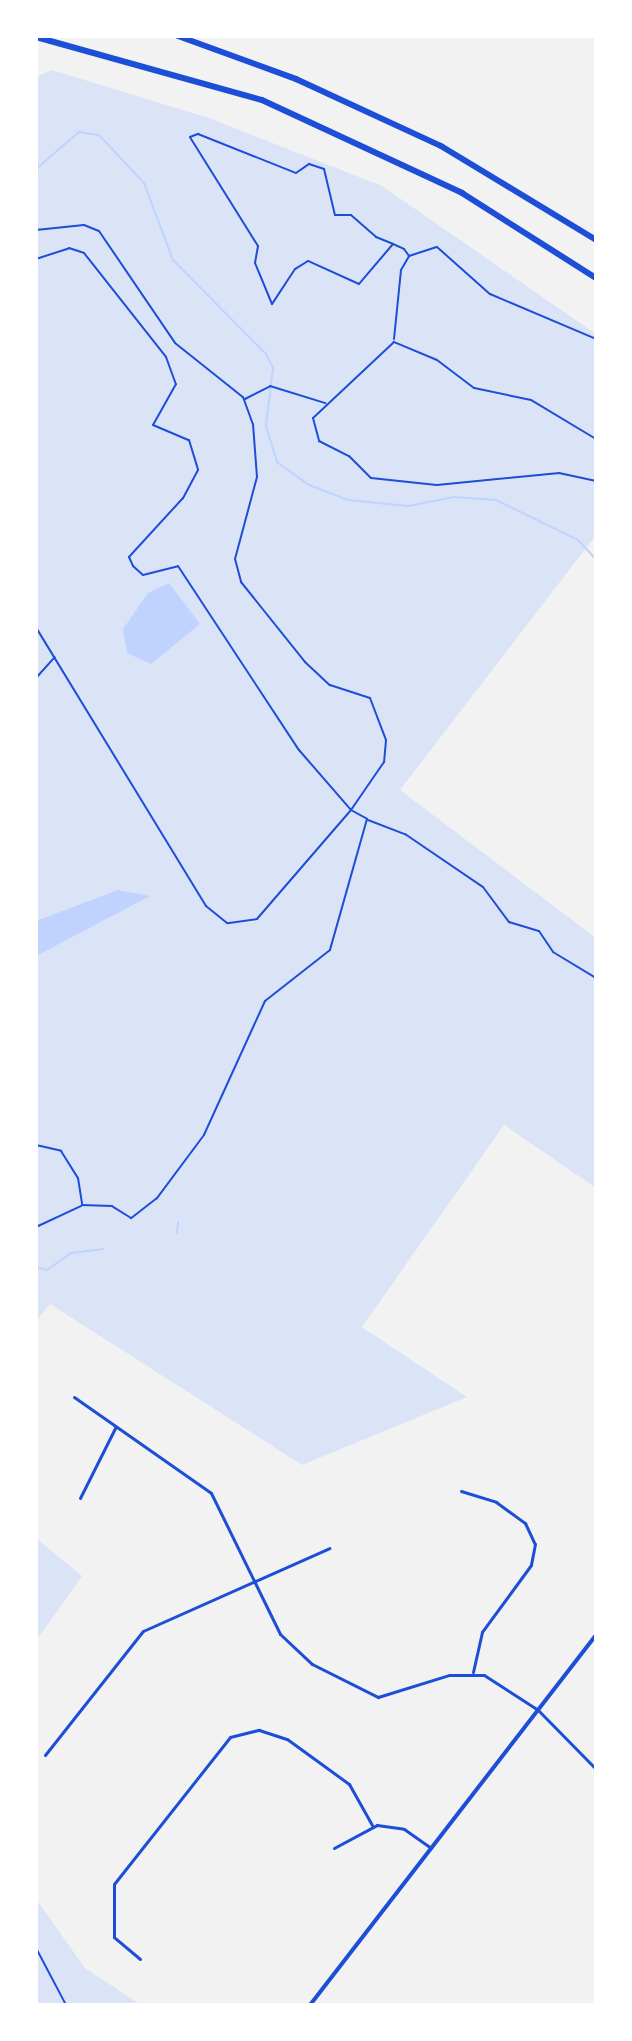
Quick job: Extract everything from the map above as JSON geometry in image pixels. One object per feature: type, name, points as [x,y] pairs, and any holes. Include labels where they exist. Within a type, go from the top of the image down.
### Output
[{"type":"highway","points":[[178,36],[296,79],[441,146],[596,240]]},
{"type":"highway","points":[[36,37],[262,100],[462,193],[596,278]]},
{"type":"street","points":[[74,1397],[211,1493],[241,1544],[286,1642],[354,1691],[388,1697],[473,1672],[506,1685],[538,1710],[596,1769]]},
{"type":"street","points":[[80,1498],[116,1426]]},
{"type":"street","points":[[461,1491],[505,1509],[525,1523],[535,1544],[531,1565],[482,1632],[473,1672]]},
{"type":"street","points":[[45,1755],[143,1631],[329,1548]]},
{"type":"street","points":[[310,2005],[596,1635]]},
{"type":"street","points":[[140,1959],[114,1937],[114,1884],[230,1737],[259,1730],[287,1739],[349,1784],[372,1825]]},
{"type":"street","points":[[334,1848],[372,1825],[404,1829],[431,1848]]},
{"type":"path","points":[[393,244],[359,284],[308,261],[272,304],[255,263],[258,246],[190,137],[198,134],[296,173],[309,164],[324,169],[335,215],[351,215],[393,244],[409,256]]},
{"type":"path","points":[[36,230],[84,225],[99,231],[175,343],[244,400],[257,477],[235,559],[241,582],[305,662],[330,685],[370,698],[386,740],[384,762],[351,810],[257,919],[227,923],[186,878],[36,627]]},
{"type":"path","points":[[596,339],[490,294],[437,247],[409,256],[397,281],[394,342],[326,403],[312,431],[371,478],[437,485],[559,473],[596,481]]},
{"type":"path","points":[[36,259],[69,248],[84,253],[149,334],[176,384],[153,425],[189,440],[198,470],[183,498],[129,557],[133,566],[143,575],[178,566],[299,750],[351,810],[411,841],[451,869],[478,883],[509,922],[542,935],[569,961],[596,978]]},
{"type":"path","points":[[394,342],[437,360],[474,388],[531,400],[596,439]]},
{"type":"path","points":[[244,400],[270,386],[326,403]]},
{"type":"path","points":[[36,678],[56,656]]},
{"type":"path","points":[[36,1227],[82,1205],[128,1216],[157,1198],[204,1135],[265,1001],[330,950],[365,818]]},
{"type":"path","points":[[36,1145],[61,1151],[78,1178],[82,1205]]},
{"type":"path","points":[[36,1948],[66,2005]]},
{"type":"shaded area","points":[[52,70],[209,118],[382,186],[596,334],[596,535],[400,790],[596,938],[596,1188],[504,1125],[362,1327],[467,1397],[302,1465],[50,1304],[36,1321],[36,77]]},
{"type":"shaded area","points":[[36,1538],[82,1576],[36,1641]]},
{"type":"shaded area","points":[[36,1899],[85,1968],[141,2005],[36,2005]]},
{"type":"water","points":[[169,583],[200,624],[151,664],[127,653],[123,629],[148,593]]},
{"type":"water","points":[[118,890],[150,896],[36,956],[36,921]]},
{"type":"waterway","points":[[36,169],[79,132],[99,135],[144,183],[173,260],[266,354],[273,368],[266,426],[277,462],[309,485],[348,500],[408,506],[454,497],[496,500],[578,540],[596,559]]},
{"type":"waterway","points":[[177,1233],[178,1222]]},
{"type":"waterway","points":[[36,1267],[47,1270],[71,1253],[104,1249]]}]
